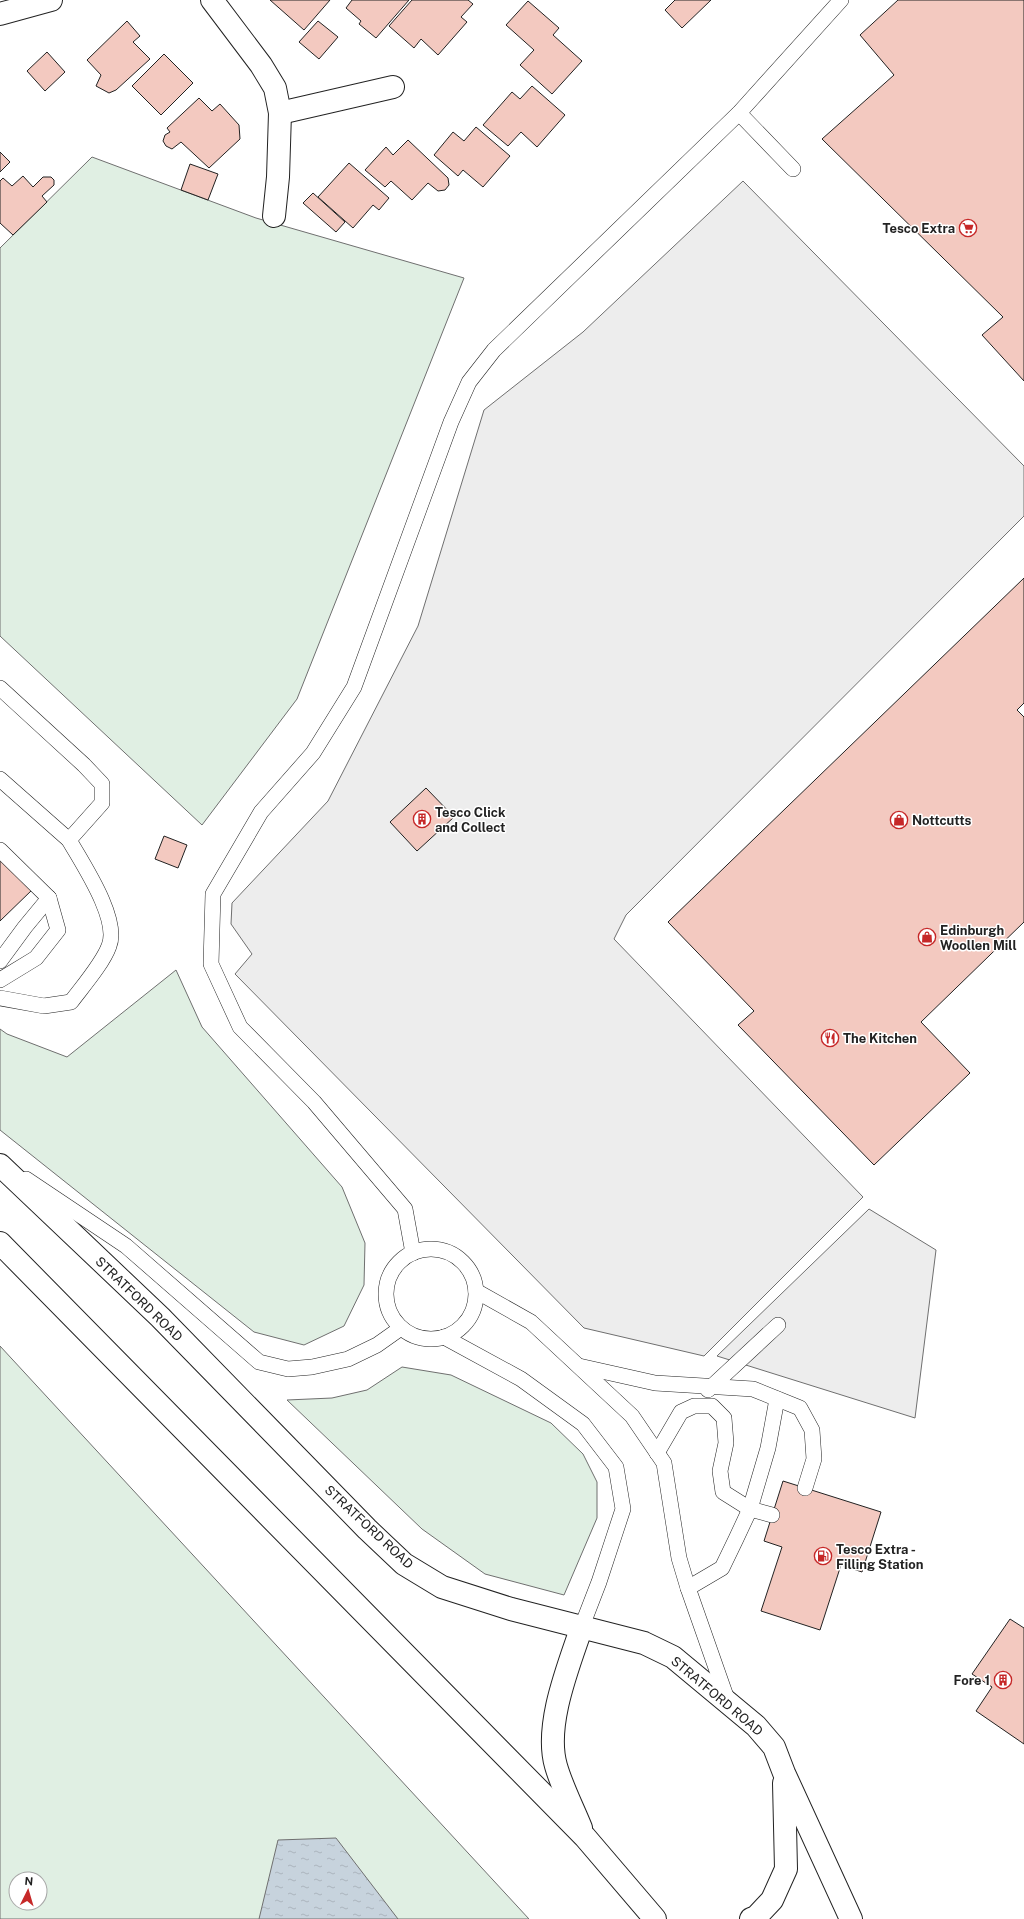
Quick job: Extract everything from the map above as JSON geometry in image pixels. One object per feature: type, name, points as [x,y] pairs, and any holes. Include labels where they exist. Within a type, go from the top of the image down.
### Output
[{"type":"main road","points":[[0,14],[51,0]]},
{"type":"main road","points":[[212,0],[261,65],[275,88],[280,113],[278,177],[274,216]]},
{"type":"main road","points":[[280,113],[393,87]]},
{"type":"main road","name":"STRATFORD ROAD","points":[[0,1164],[160,1318],[366,1529],[404,1564],[442,1587],[511,1609],[644,1643],[674,1657],[756,1726],[774,1748],[784,1774],[851,1919]]},
{"type":"main road","points":[[0,1243],[585,1837],[655,1919]]},
{"type":"main road","points":[[582,1626],[558,1704],[554,1736],[556,1765],[585,1837]]},
{"type":"main road","points":[[752,1919],[756,1917],[772,1900],[786,1869],[784,1774]]},
{"type":"lane","points":[[413,1253],[405,1209],[314,1102],[240,1027],[211,964],[213,894],[261,812],[313,753],[354,687],[451,422],[469,382],[494,350],[739,113],[841,0]]},
{"type":"lane","points":[[739,113],[793,169]]},
{"type":"lane","points":[[0,688],[84,765],[102,784],[102,803],[68,840]]},
{"type":"lane","points":[[0,779],[68,840],[94,882],[111,924],[110,946],[71,1002],[44,1006],[0,998]]},
{"type":"lane","points":[[0,850],[49,898],[58,930],[36,958],[0,980]]},
{"type":"lane","points":[[0,961],[24,927],[49,898]]},
{"type":"lane","points":[[0,1164],[126,1246],[259,1362],[288,1369],[312,1367],[348,1359],[377,1345],[400,1328]]},
{"type":"lane","points":[[429,1249],[441,1250],[456,1256],[468,1268],[475,1283],[475,1306],[467,1321],[455,1332],[444,1338],[424,1339],[409,1334],[400,1328],[389,1310],[386,1300],[389,1276],[398,1263],[413,1253],[429,1249]]},
{"type":"lane","points":[[476,1290],[531,1322],[632,1416],[664,1463],[679,1558],[728,1702]]},
{"type":"lane","points":[[657,1453],[681,1412],[694,1406],[712,1386],[778,1325]]},
{"type":"lane","points":[[444,1338],[521,1379],[583,1424],[616,1467],[623,1509],[600,1582],[582,1626]]},
{"type":"lane","points":[[578,1366],[655,1383],[754,1388],[800,1408],[812,1430],[814,1459],[805,1488]]},
{"type":"lane","points":[[688,1588],[722,1568],[750,1509],[768,1448],[777,1399]]},
{"type":"lane","points":[[694,1406],[712,1406],[724,1418],[726,1443],[720,1471],[723,1492],[750,1509],[772,1515]]},
{"type":"green space","points":[[92,157],[256,218],[464,278],[297,699],[202,825],[0,636],[0,248]]},
{"type":"green space","points":[[176,970],[202,1027],[342,1187],[365,1243],[364,1285],[344,1326],[304,1345],[254,1332],[0,1130],[0,1029],[7,1034],[67,1057]]},
{"type":"green space","points":[[0,1346],[529,1919],[0,1919]]},
{"type":"green space","points":[[402,1367],[451,1375],[551,1423],[583,1454],[597,1482],[597,1518],[564,1595],[485,1574],[422,1529],[287,1400],[332,1398],[367,1390]]},
{"type":"shaded area","points":[[743,181],[1024,466],[1024,516],[626,915],[614,939],[863,1197],[704,1356],[584,1328],[235,974],[252,954],[231,924],[232,903],[328,801],[418,626],[484,410],[583,332]]},
{"type":"shaded area","points":[[869,1209],[936,1250],[915,1418],[717,1356]]},
{"type":"water","points":[[336,1838],[398,1919],[259,1919],[278,1840]]},
{"type":"building","points":[[270,0],[330,0],[304,30]]},
{"type":"building","points":[[352,0],[409,0],[376,38],[359,24],[361,21],[346,8]]},
{"type":"building","points":[[412,0],[468,0],[473,4],[461,17],[467,22],[438,55],[421,39],[414,48],[389,26]]},
{"type":"building","points":[[675,0],[711,0],[682,28],[665,10]]},
{"type":"building","name":"Tesco Extra","points":[[898,0],[1024,0],[1024,381],[982,335],[1003,317],[822,139],[894,75],[860,35]]},
{"type":"building","points":[[528,1],[559,28],[553,35],[582,61],[552,94],[520,65],[534,50],[506,25]]},
{"type":"building","points":[[127,21],[140,36],[133,42],[150,59],[116,90],[109,93],[96,86],[101,75],[87,60]]},
{"type":"building","points":[[318,21],[338,37],[319,59],[299,42]]},
{"type":"building","points":[[47,52],[65,72],[45,91],[27,71]]},
{"type":"building","points":[[164,54],[193,83],[161,115],[132,86]]},
{"type":"building","points":[[532,86],[565,115],[537,147],[521,132],[508,146],[483,125],[512,92],[520,99]]},
{"type":"building","points":[[199,98],[212,111],[220,104],[239,125],[240,139],[209,168],[181,142],[172,149],[166,146],[163,141],[165,135],[170,132],[167,128]]},
{"type":"building","points":[[476,127],[510,156],[483,187],[463,170],[458,176],[434,155],[453,132],[464,141]]},
{"type":"building","points":[[408,140],[448,178],[449,185],[445,190],[438,191],[428,183],[412,200],[391,181],[385,187],[365,170],[386,147],[393,155]]},
{"type":"building","points":[[0,152],[10,162],[0,172]]},
{"type":"building","points":[[349,163],[389,198],[379,210],[373,205],[353,228],[318,197]]},
{"type":"building","points":[[190,164],[218,174],[208,200],[181,190]]},
{"type":"building","points":[[23,176],[33,187],[43,177],[51,177],[54,180],[54,185],[42,196],[47,202],[13,235],[0,223],[0,181],[3,178],[12,186]]},
{"type":"building","points":[[313,193],[345,222],[336,232],[303,203]]},
{"type":"building","name":"Nottcutts","points":[[1024,578],[1024,703],[1017,710],[1024,717],[1024,922],[921,1022],[970,1073],[874,1165],[738,1025],[754,1011],[668,922]]},
{"type":"building","name":"Tesco Click and Collect","points":[[426,788],[454,817],[417,851],[390,822]]},
{"type":"building","points":[[164,836],[187,845],[178,868],[155,859]]},
{"type":"building","points":[[0,856],[33,889],[0,921]]},
{"type":"building","name":"Tesco Extra - Filling Station","points":[[783,1481],[881,1512],[862,1572],[841,1565],[820,1630],[761,1611],[782,1547],[764,1541]]},
{"type":"building","name":"Fore 1","points":[[1010,1619],[1024,1628],[1024,1744],[976,1711],[992,1687],[972,1674]]},
{"type":"place","name":"Tesco Extra","points":[[968,228]]},
{"type":"place","name":"Tesco Click and Collect","points":[[422,819]]},
{"type":"place","name":"Nottcutts","points":[[899,820]]},
{"type":"place","name":"Edinburgh Woollen Mill","points":[[927,937]]},
{"type":"place","name":"The Kitchen","points":[[830,1038]]},
{"type":"place","name":"Tesco Extra - Filling Station","points":[[823,1556]]},
{"type":"place","name":"Fore 1","points":[[1003,1680]]}]
